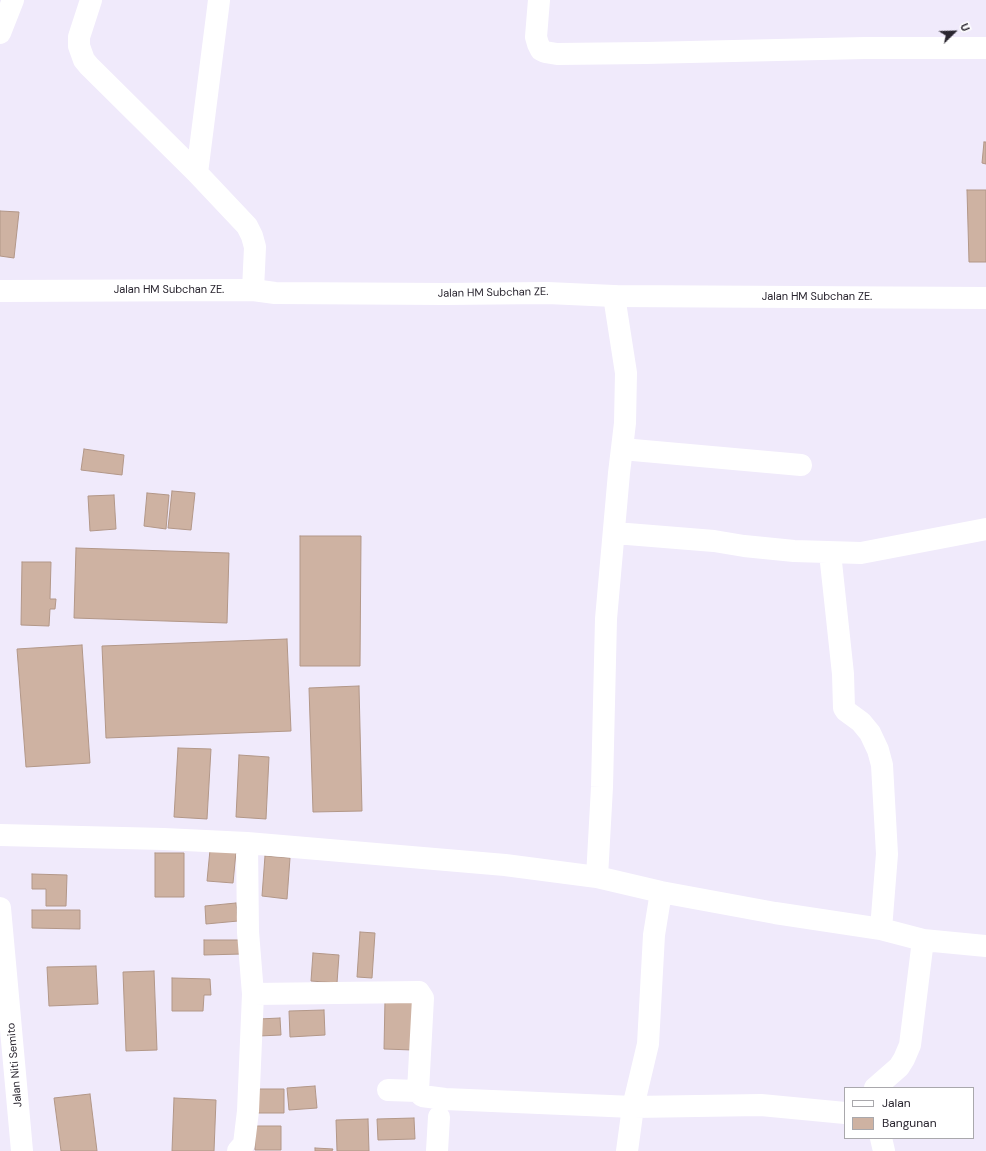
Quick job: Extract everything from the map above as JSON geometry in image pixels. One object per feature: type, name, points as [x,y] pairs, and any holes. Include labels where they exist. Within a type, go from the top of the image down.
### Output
[{"type":"street","points":[[0,34],[13,0]]},
{"type":"street","points":[[90,0],[79,37],[81,53],[84,60],[197,173],[246,226],[252,236],[255,247],[253,290]]},
{"type":"street","points":[[197,173],[219,0]]},
{"type":"street","points":[[539,0],[536,37],[538,44],[541,50],[557,54],[865,48],[986,48]]},
{"type":"street","name":"Jalan HM Subchan ZE.","points":[[0,291],[253,290],[275,293],[547,293],[614,296],[986,298]]},
{"type":"street","points":[[597,877],[602,787],[606,619],[625,423],[626,373],[614,296]]},
{"type":"street","points":[[622,449],[800,465]]},
{"type":"street","points":[[615,533],[714,541],[744,546],[794,551],[861,553],[986,529]]},
{"type":"street","points":[[830,553],[843,674],[844,708],[861,722],[870,733],[878,750],[882,765],[886,854],[881,929]]},
{"type":"street","points":[[0,836],[164,839],[247,843],[505,865],[597,877],[661,892],[775,913],[881,929],[924,940],[986,946]]},
{"type":"street","points":[[238,1151],[244,1144],[248,1112],[253,994],[248,932],[247,843]]},
{"type":"street","points":[[627,1151],[633,1107],[648,1044],[654,935],[661,892]]},
{"type":"street","name":"Jalan Niti Semito","points":[[0,908],[22,1151]]},
{"type":"street","points":[[876,1087],[899,1068],[910,1045],[924,940]]},
{"type":"street","points":[[253,994],[419,992],[423,998],[418,1091],[422,1096],[445,1099],[633,1107],[761,1105],[844,1113]]},
{"type":"street","points":[[388,1090],[418,1091]]},
{"type":"street","points":[[437,1151],[440,1117]]},
{"type":"street","points":[[881,1139],[884,1151]]},
{"type":"building","points":[[984,142],[986,142],[986,164],[982,163]]},
{"type":"building","points":[[967,190],[986,190],[986,262],[969,262]]},
{"type":"building","points":[[0,211],[19,212],[14,258],[0,256]]},
{"type":"building","points":[[84,449],[124,455],[122,475],[81,470]]},
{"type":"building","points":[[172,491],[195,493],[191,530],[168,528]]},
{"type":"building","points":[[147,493],[169,495],[166,529],[144,526]]},
{"type":"building","points":[[114,495],[116,529],[90,531],[88,496]]},
{"type":"building","points":[[300,536],[361,536],[360,666],[300,666]]},
{"type":"building","points":[[76,548],[229,553],[227,623],[74,618]]},
{"type":"building","points":[[22,562],[51,562],[50,599],[56,599],[55,609],[50,609],[49,626],[21,625]]},
{"type":"building","points":[[287,639],[291,731],[106,738],[102,646]]},
{"type":"building","points":[[82,645],[90,763],[26,767],[17,649]]},
{"type":"building","points":[[359,686],[362,811],[313,812],[309,688]]},
{"type":"building","points":[[178,748],[211,749],[207,819],[174,817]]},
{"type":"building","points":[[239,755],[269,757],[266,819],[236,817]]},
{"type":"building","points":[[210,850],[236,852],[233,883],[207,881]]},
{"type":"building","points":[[155,853],[184,853],[184,897],[155,897]]},
{"type":"building","points":[[265,856],[290,858],[287,899],[262,896]]},
{"type":"building","points":[[32,874],[67,875],[66,906],[46,906],[46,889],[32,889]]},
{"type":"building","points":[[236,903],[238,921],[206,924],[205,906]]},
{"type":"building","points":[[32,910],[80,910],[80,929],[32,928]]},
{"type":"building","points":[[360,932],[375,933],[372,978],[357,977]]},
{"type":"building","points":[[204,940],[242,940],[242,954],[204,955]]},
{"type":"building","points":[[313,953],[339,955],[337,983],[311,981]]},
{"type":"building","points":[[96,966],[98,1004],[49,1006],[47,967]]},
{"type":"building","points":[[154,971],[157,1050],[126,1051],[123,972]]},
{"type":"building","points":[[172,978],[210,979],[211,995],[204,995],[203,1011],[172,1011]]},
{"type":"building","points":[[385,1000],[414,1000],[413,1050],[384,1049]]},
{"type":"building","points":[[324,1010],[325,1035],[290,1037],[289,1011]]},
{"type":"building","points":[[280,1018],[281,1035],[259,1036],[259,1019]]},
{"type":"building","points":[[315,1086],[317,1108],[289,1110],[287,1088]]},
{"type":"building","points":[[255,1089],[284,1089],[284,1113],[254,1113]]},
{"type":"building","points":[[90,1094],[97,1151],[61,1151],[54,1098]]},
{"type":"building","points":[[174,1098],[216,1100],[214,1151],[172,1151]]},
{"type":"building","points":[[414,1118],[415,1139],[378,1140],[377,1119]]},
{"type":"building","points":[[368,1119],[369,1151],[337,1151],[336,1120]]},
{"type":"building","points":[[255,1126],[281,1126],[281,1150],[255,1150]]},
{"type":"building","points":[[315,1148],[333,1149],[332,1151],[315,1151]]}]
